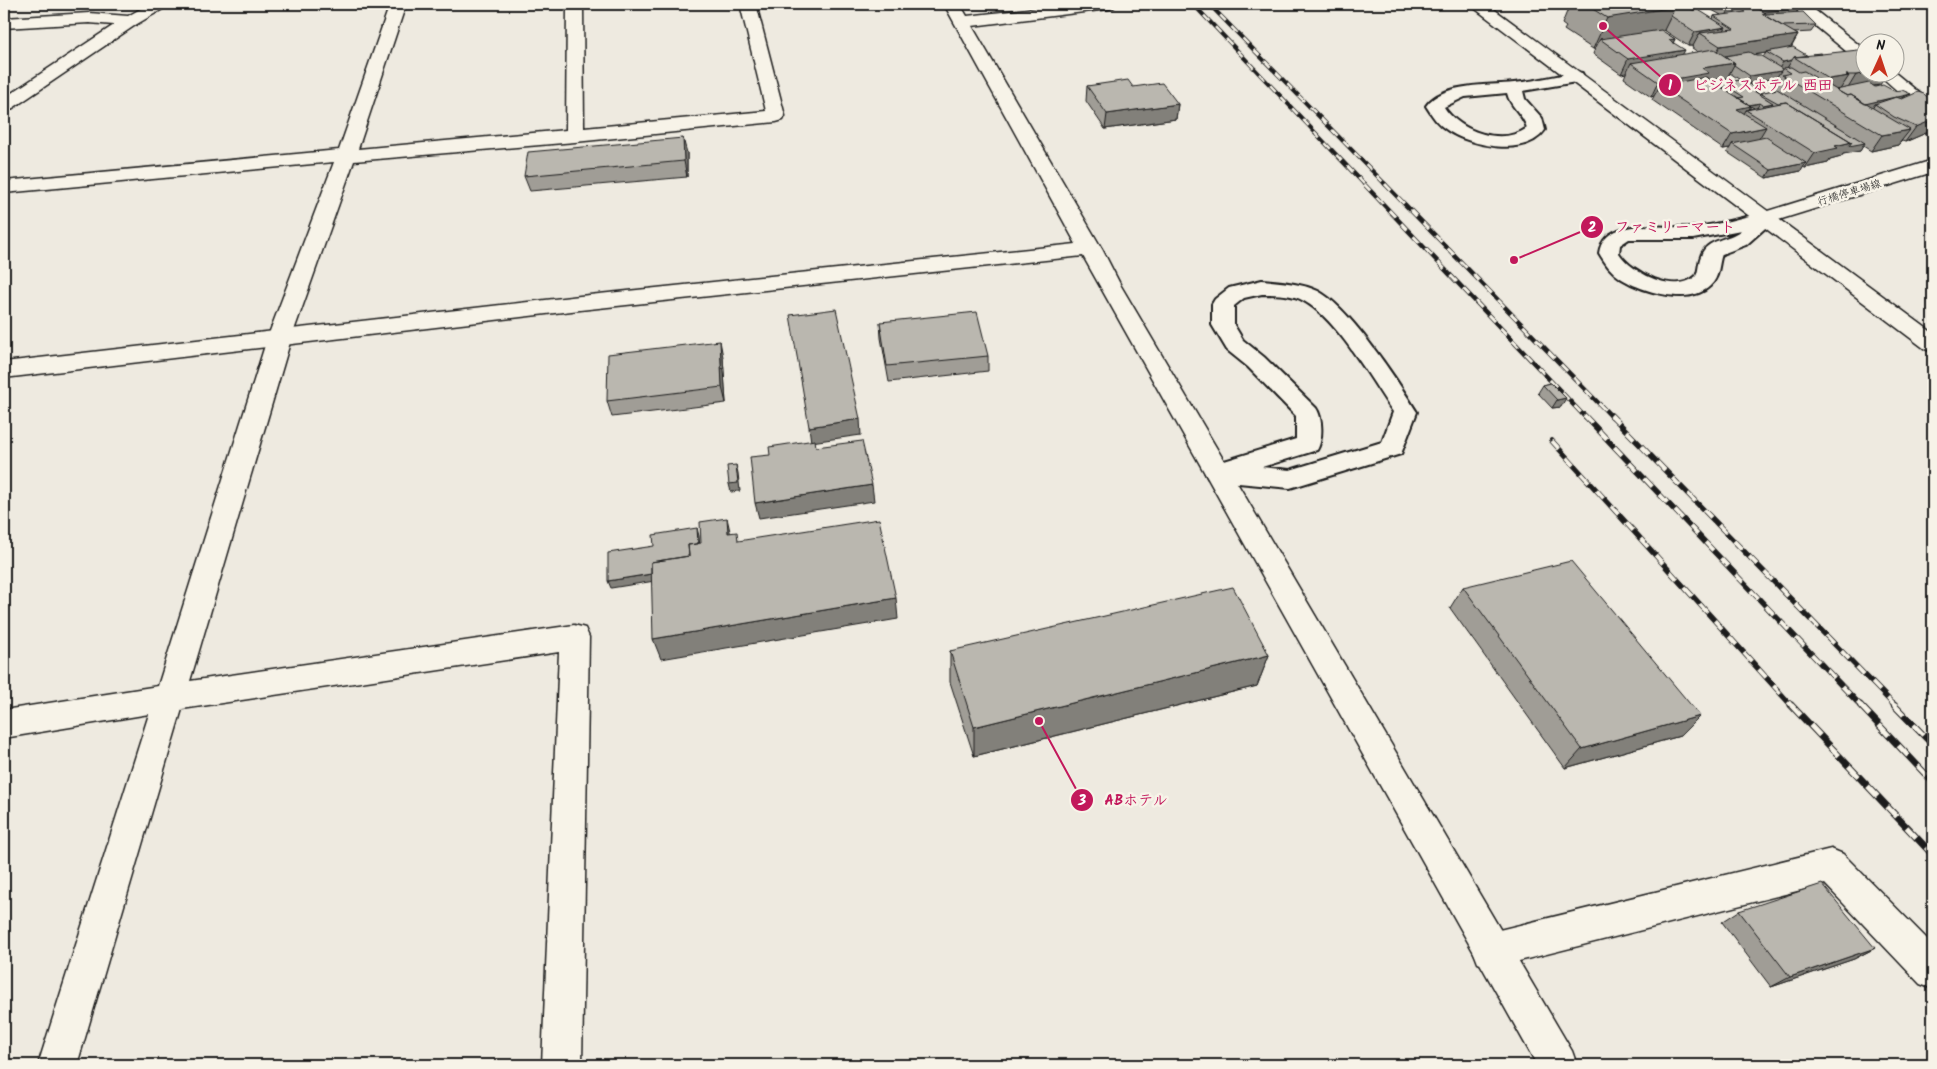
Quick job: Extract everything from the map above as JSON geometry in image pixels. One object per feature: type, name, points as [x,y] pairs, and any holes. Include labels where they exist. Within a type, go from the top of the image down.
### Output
[{"type":"street","points":[[89,18],[101,4]]},
{"type":"street","points":[[4,106],[131,21],[160,4]]},
{"type":"street","points":[[57,1065],[279,339],[346,157],[398,4]]},
{"type":"street","points":[[574,136],[575,4]]},
{"type":"street","points":[[4,187],[776,116],[748,4]]},
{"type":"street","points":[[952,4],[1217,472],[1558,1065]]},
{"type":"street","points":[[962,22],[1108,4]]},
{"type":"street","points":[[1477,4],[1933,344]]},
{"type":"street","points":[[1797,4],[1854,49]]},
{"type":"street","points":[[4,23],[89,18],[131,21]]},
{"type":"street","points":[[1896,82],[1933,113]]},
{"type":"street","name":"行橋停車場線","points":[[1765,218],[1933,166]]},
{"type":"street","points":[[4,370],[580,303],[1090,249]]},
{"type":"street","points":[[4,724],[574,637],[562,1065]]},
{"type":"street","points":[[1491,950],[1831,866],[1933,971]]},
{"type":"lane","points":[[1514,88],[1517,100],[1533,118],[1536,130],[1530,137],[1516,141],[1495,141],[1470,136],[1447,122],[1439,114],[1435,106],[1452,96],[1576,77]]},
{"type":"lane","points":[[1765,218],[1740,240],[1718,247],[1712,252],[1709,274],[1696,286],[1671,289],[1641,282],[1617,266],[1610,256],[1609,248],[1613,240],[1628,234],[1696,233],[1765,218]]},
{"type":"lane","points":[[1262,287],[1287,289],[1312,296],[1335,314],[1405,412],[1392,448],[1290,479],[1217,472],[1308,444],[1308,414],[1256,362],[1235,345],[1223,325],[1223,304],[1237,293],[1262,287]]},
{"type":"building","points":[[1585,4],[1669,4],[1675,7],[1607,18]]},
{"type":"building","points":[[1669,4],[1683,4],[1693,10],[1697,9],[1726,27],[1695,32],[1671,16],[1675,7]]},
{"type":"building","points":[[1717,4],[1736,4],[1741,7],[1729,10]]},
{"type":"building","points":[[1746,4],[1792,4],[1799,8],[1764,12],[1752,5]]},
{"type":"building","points":[[1752,5],[1766,13],[1762,14],[1798,35],[1720,46],[1700,33],[1734,29],[1714,16],[1746,12],[1738,7]]},
{"type":"building","points":[[1803,12],[1816,25],[1782,26],[1765,16],[1766,14]]},
{"type":"building","points":[[1661,30],[1675,39],[1669,40],[1685,50],[1628,59],[1600,39]]},
{"type":"building","points":[[1793,47],[1808,56],[1794,57],[1792,60],[1783,62],[1766,52]]},
{"type":"building","points":[[1714,49],[1735,63],[1702,68],[1709,73],[1658,82],[1631,63]]},
{"type":"building","points":[[1854,50],[1854,75],[1829,79],[1794,57]]},
{"type":"building","points":[[1749,52],[1756,56],[1761,56],[1782,69],[1781,71],[1750,76],[1725,56]]},
{"type":"building","points":[[1791,67],[1799,72],[1804,71],[1847,96],[1851,95],[1910,130],[1882,135],[1782,75],[1791,73],[1783,68]]},
{"type":"building","points":[[1706,77],[1751,106],[1737,109],[1766,127],[1732,134],[1660,86]]},
{"type":"building","points":[[1128,80],[1133,87],[1162,83],[1178,104],[1107,114],[1087,86]]},
{"type":"building","points":[[1742,80],[1759,90],[1754,91],[1773,103],[1749,105],[1738,98],[1744,97],[1728,87],[1722,88],[1715,83]]},
{"type":"building","points":[[1869,83],[1875,87],[1883,85],[1894,91],[1902,90],[1911,94],[1865,104],[1851,95],[1847,96],[1836,90]]},
{"type":"building","points":[[1777,89],[1865,143],[1849,146],[1852,142],[1786,102],[1778,103],[1760,93]]},
{"type":"building","points":[[1918,92],[1924,94],[1933,102],[1933,120],[1916,127],[1894,117],[1875,104],[1896,97],[1902,99]]},
{"type":"building","points":[[1786,102],[1852,142],[1835,146],[1838,148],[1815,153],[1746,110]]},
{"type":"building","points":[[1766,137],[1806,163],[1771,170],[1732,144]]},
{"type":"building","points":[[683,138],[684,161],[524,176],[528,152]]},
{"type":"building","points":[[836,309],[860,419],[809,427],[790,315]]},
{"type":"building","points":[[977,312],[988,356],[887,366],[880,322]]},
{"type":"building","points":[[720,341],[722,387],[607,401],[608,354]]},
{"type":"building","points":[[1551,383],[1566,398],[1557,400],[1543,385]]},
{"type":"building","points":[[815,440],[816,447],[862,441],[872,485],[755,503],[750,457],[770,455],[769,447]]},
{"type":"building","points":[[736,465],[738,483],[729,484],[727,466]]},
{"type":"building","points":[[727,518],[728,533],[737,532],[738,541],[879,519],[896,598],[653,639],[651,562],[689,556],[688,545],[701,543],[700,522]]},
{"type":"building","points":[[697,528],[698,544],[688,545],[689,556],[651,562],[651,574],[608,581],[608,553],[654,546],[653,535]]},
{"type":"building","points":[[1571,561],[1700,716],[1582,749],[1463,587]]},
{"type":"building","points":[[1233,587],[1269,655],[974,727],[950,651]]},
{"type":"building","points":[[1822,884],[1875,948],[1790,977],[1739,911]]},
{"type":"railway","points":[[1193,4],[1365,185]]},
{"type":"railway","points":[[1209,4],[1386,185]]},
{"type":"railway","points":[[1364,184],[1585,417]]},
{"type":"railway","points":[[1385,184],[1612,417]]},
{"type":"railway","points":[[1584,415],[1861,706]]},
{"type":"railway","points":[[1611,415],[1895,706]]},
{"type":"railway","points":[[1552,441],[1792,706]]},
{"type":"railway","points":[[1791,705],[1933,855]]},
{"type":"railway","points":[[1860,705],[1933,782]]},
{"type":"railway","points":[[1894,705],[1933,745]]},
{"type":"place","name":"ビジネスホテル 西田","points":[[1603,26]]},
{"type":"place","name":"ファミリーマート","points":[[1514,260]]},
{"type":"place","name":"ABホテル","points":[[1039,721]]}]
